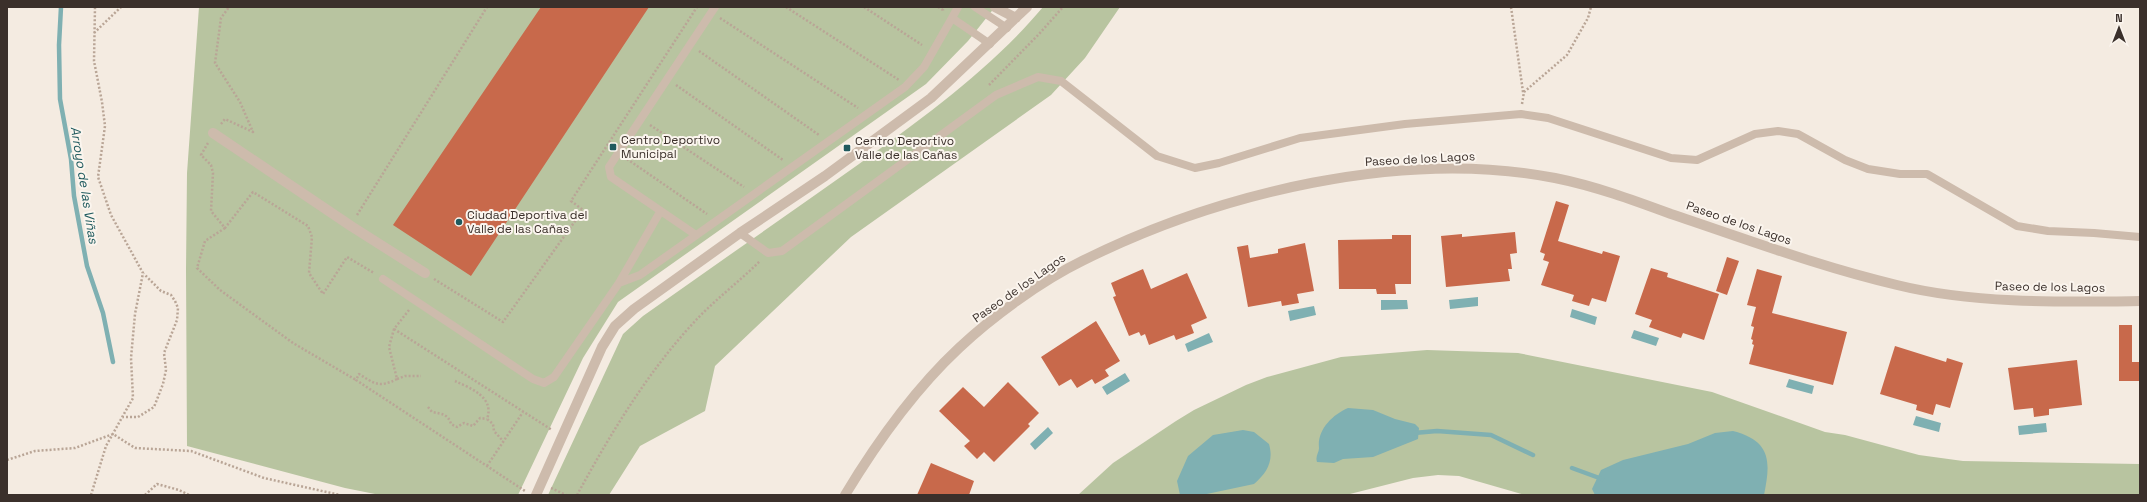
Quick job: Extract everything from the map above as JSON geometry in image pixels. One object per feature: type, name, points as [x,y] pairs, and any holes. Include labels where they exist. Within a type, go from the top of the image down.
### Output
[{"type":"street","points":[[995,7],[1016,18]]},
{"type":"street","points":[[536,495],[602,347],[615,326],[634,309],[740,233],[825,176],[931,98],[1007,28],[1027,7]]},
{"type":"street","points":[[213,133],[350,226],[425,273]]},
{"type":"street","name":"Paseo de los Lagos","points":[[845,495],[898,414],[927,380],[960,347],[999,315],[1050,280],[1079,262],[1196,214],[1280,190],[1360,175],[1462,168],[1506,170],[1555,178],[1597,188],[1814,263],[1901,287],[1986,298],[2062,302],[2140,301]]},
{"type":"lane","points":[[619,283],[640,275],[905,87],[924,67],[958,7]]},
{"type":"lane","points":[[975,7],[1007,28]]},
{"type":"lane","points":[[696,235],[660,212],[611,177],[608,167],[713,10]]},
{"type":"lane","points":[[952,18],[990,44]]},
{"type":"lane","points":[[740,233],[768,253],[782,251],[996,95],[1038,77],[1061,81],[1157,156],[1195,168],[1219,163],[1300,138],[1405,124],[1521,114],[1548,118],[1671,158],[1697,160],[1755,134],[1778,131],[1798,134],[1845,160],[1868,169],[1900,174],[1927,174],[2017,226],[2048,231],[2140,237]]},
{"type":"lane","points":[[383,279],[534,379],[544,383],[554,378],[619,283],[660,212]]},
{"type":"path","points":[[95,7],[94,61],[105,126],[98,177],[110,215],[143,273],[161,291],[171,295],[178,308],[177,320],[164,352],[166,370],[163,384],[154,408],[138,417],[122,417]]},
{"type":"path","points":[[94,33],[121,7]]},
{"type":"path","points":[[225,228],[211,211],[213,173],[211,165],[201,155],[213,133],[224,119],[253,132],[240,102],[215,63],[222,18],[229,7]]},
{"type":"path","points":[[350,226],[488,7]]},
{"type":"path","points":[[425,273],[503,322],[583,210],[570,201],[697,7]]},
{"type":"path","points":[[786,7],[901,81]]},
{"type":"path","points":[[864,7],[922,45]]},
{"type":"path","points":[[938,7],[943,10],[939,16]]},
{"type":"path","points":[[1511,7],[1524,92],[1521,114]]},
{"type":"path","points":[[1524,92],[1568,55],[1588,18],[1591,7]]},
{"type":"path","points":[[713,10],[860,109],[855,113]]},
{"type":"path","points":[[678,36],[821,136],[816,140]]},
{"type":"path","points":[[918,51],[925,39]]},
{"type":"path","points":[[655,71],[786,161],[780,165]]},
{"type":"path","points":[[895,85],[901,81],[904,75]]},
{"type":"path","points":[[629,112],[747,188],[742,192]]},
{"type":"path","points":[[607,145],[708,215]]},
{"type":"path","points":[[383,279],[348,257],[323,294],[309,273],[312,237],[308,226],[253,192],[225,228],[205,241],[197,268],[220,290],[293,343],[356,380],[531,495]]},
{"type":"path","points":[[576,495],[610,434],[649,378],[697,319],[753,268]]},
{"type":"path","points":[[91,495],[106,446],[133,398],[131,358],[135,314],[143,273]]},
{"type":"path","points":[[397,379],[389,346],[394,329],[416,300]]},
{"type":"path","points":[[394,329],[562,437]]},
{"type":"path","points":[[356,380],[359,374],[376,384],[384,385],[405,376],[421,376]]},
{"type":"path","points":[[455,381],[478,392],[484,398],[489,414],[487,419]]},
{"type":"path","points":[[428,407],[432,412],[444,414],[450,418],[451,424],[457,427],[464,423],[473,426],[480,418],[487,419],[493,424],[494,431],[503,441]]},
{"type":"path","points":[[486,466],[523,412]]},
{"type":"path","points":[[7,460],[36,451],[75,448],[113,434]]},
{"type":"path","points":[[113,434],[135,448],[191,451],[264,478],[340,495]]},
{"type":"path","points":[[145,495],[156,484],[178,490],[189,495]]},
{"type":"green space","name":"Ciudad Deportiva del Valle de las Cañas","points":[[199,7],[995,7],[968,41],[926,84],[618,302],[583,358],[518,495],[380,495],[345,488],[187,446],[187,173]]},
{"type":"green space","points":[[1043,7],[1120,7],[1085,58],[1051,95],[851,237],[715,366],[705,411],[640,446],[609,495],[548,495],[623,334],[643,316],[859,164],[932,110],[1002,51]]},
{"type":"green space","points":[[1427,350],[1518,353],[1712,392],[1825,432],[1845,435],[1919,455],[1963,461],[2140,464],[2140,495],[1525,495],[1459,476],[1438,475],[1413,478],[1346,495],[1078,495],[1113,463],[1176,421],[1194,410],[1246,385],[1267,377],[1341,357]]},
{"type":"water","points":[[1478,297],[1478,306],[1450,309],[1449,300]]},
{"type":"water","points":[[1381,300],[1407,300],[1408,309],[1381,310]]},
{"type":"water","points":[[1314,306],[1316,315],[1290,321],[1288,311]]},
{"type":"water","points":[[1572,309],[1597,317],[1595,325],[1570,317]]},
{"type":"water","points":[[1634,330],[1659,338],[1656,346],[1631,338]]},
{"type":"water","points":[[1209,333],[1213,342],[1188,352],[1185,344]]},
{"type":"water","points":[[1125,373],[1130,381],[1107,395],[1102,387]]},
{"type":"water","points":[[1789,379],[1814,386],[1812,394],[1786,387]]},
{"type":"water","points":[[1348,408],[1373,410],[1395,419],[1415,424],[1419,428],[1418,439],[1373,457],[1343,459],[1334,463],[1317,462],[1316,458],[1319,450],[1320,435],[1323,429],[1331,419]]},
{"type":"water","points":[[1916,416],[1941,423],[1939,432],[1913,425]]},
{"type":"water","points":[[2046,423],[2047,432],[2019,435],[2018,426]]},
{"type":"water","points":[[1048,427],[1053,433],[1035,450],[1030,444]]},
{"type":"water","points":[[1243,430],[1254,432],[1269,444],[1271,456],[1263,476],[1254,484],[1202,495],[1180,495],[1177,481],[1188,456],[1213,435]]},
{"type":"water","points":[[1733,431],[1746,435],[1755,440],[1765,454],[1767,472],[1764,495],[1595,495],[1592,489],[1601,470],[1623,460],[1688,444],[1715,433]]},
{"type":"building","points":[[541,7],[649,7],[471,276],[393,225]]},
{"type":"building","points":[[1556,201],[1569,205],[1558,241],[1602,254],[1603,251],[1620,256],[1606,302],[1592,298],[1589,306],[1572,301],[1574,295],[1541,285],[1549,262],[1543,260],[1545,254],[1540,252]]},
{"type":"building","points":[[1515,232],[1517,253],[1510,254],[1512,269],[1508,269],[1510,281],[1446,287],[1441,236],[1462,234],[1462,237]]},
{"type":"building","points":[[1392,235],[1411,235],[1411,284],[1395,284],[1396,294],[1377,294],[1376,289],[1339,289],[1338,240],[1392,239]]},
{"type":"building","points":[[1305,243],[1314,291],[1297,294],[1299,303],[1282,306],[1281,301],[1248,307],[1237,247],[1248,245],[1250,258],[1278,253],[1278,249]]},
{"type":"building","points":[[1727,257],[1739,261],[1727,295],[1716,291]]},
{"type":"building","points":[[1651,268],[1668,273],[1667,277],[1719,294],[1704,340],[1683,333],[1681,338],[1649,327],[1652,320],[1635,314]]},
{"type":"building","points":[[1143,269],[1151,289],[1187,273],[1207,318],[1191,325],[1194,333],[1176,340],[1174,335],[1149,345],[1145,334],[1141,336],[1139,332],[1129,336],[1113,297],[1116,296],[1111,283]]},
{"type":"building","points":[[1757,269],[1782,276],[1772,313],[1847,332],[1833,385],[1749,364],[1754,345],[1752,344],[1753,340],[1751,339],[1754,327],[1751,326],[1756,307],[1747,305]]},
{"type":"building","points":[[1096,321],[1120,361],[1105,370],[1109,376],[1095,384],[1092,379],[1077,388],[1071,379],[1059,386],[1041,357]]},
{"type":"building","points":[[2119,325],[2132,325],[2132,362],[2140,362],[2140,381],[2119,381]]},
{"type":"building","points":[[1895,346],[1946,362],[1947,358],[1963,363],[1950,408],[1936,404],[1933,415],[1916,410],[1917,405],[1880,394]]},
{"type":"building","points":[[2077,360],[2082,405],[2049,409],[2049,415],[2034,417],[2033,408],[2014,410],[2008,368]]},
{"type":"building","points":[[1008,382],[1039,413],[1028,424],[1030,426],[994,462],[984,452],[977,459],[964,446],[970,441],[939,411],[963,387],[984,407]]},
{"type":"building","points":[[931,463],[974,481],[969,495],[917,495]]},
{"type":"waterway","name":"Arroyo de las Viñas","points":[[61,7],[59,45],[60,99],[71,159],[74,196],[87,266],[103,313],[113,362]]},
{"type":"waterway","points":[[1414,433],[1437,431],[1491,435],[1533,455]]},
{"type":"waterway","points":[[1572,468],[1602,479]]},
{"type":"place","name":"Centro Deportivo Municipal","points":[[613,147]]},
{"type":"place","name":"Centro Deportivo Valle de las Cañas","points":[[847,148]]},
{"type":"place","name":"Ciudad Deportiva del Valle de las Cañas","points":[[459,222]]}]
